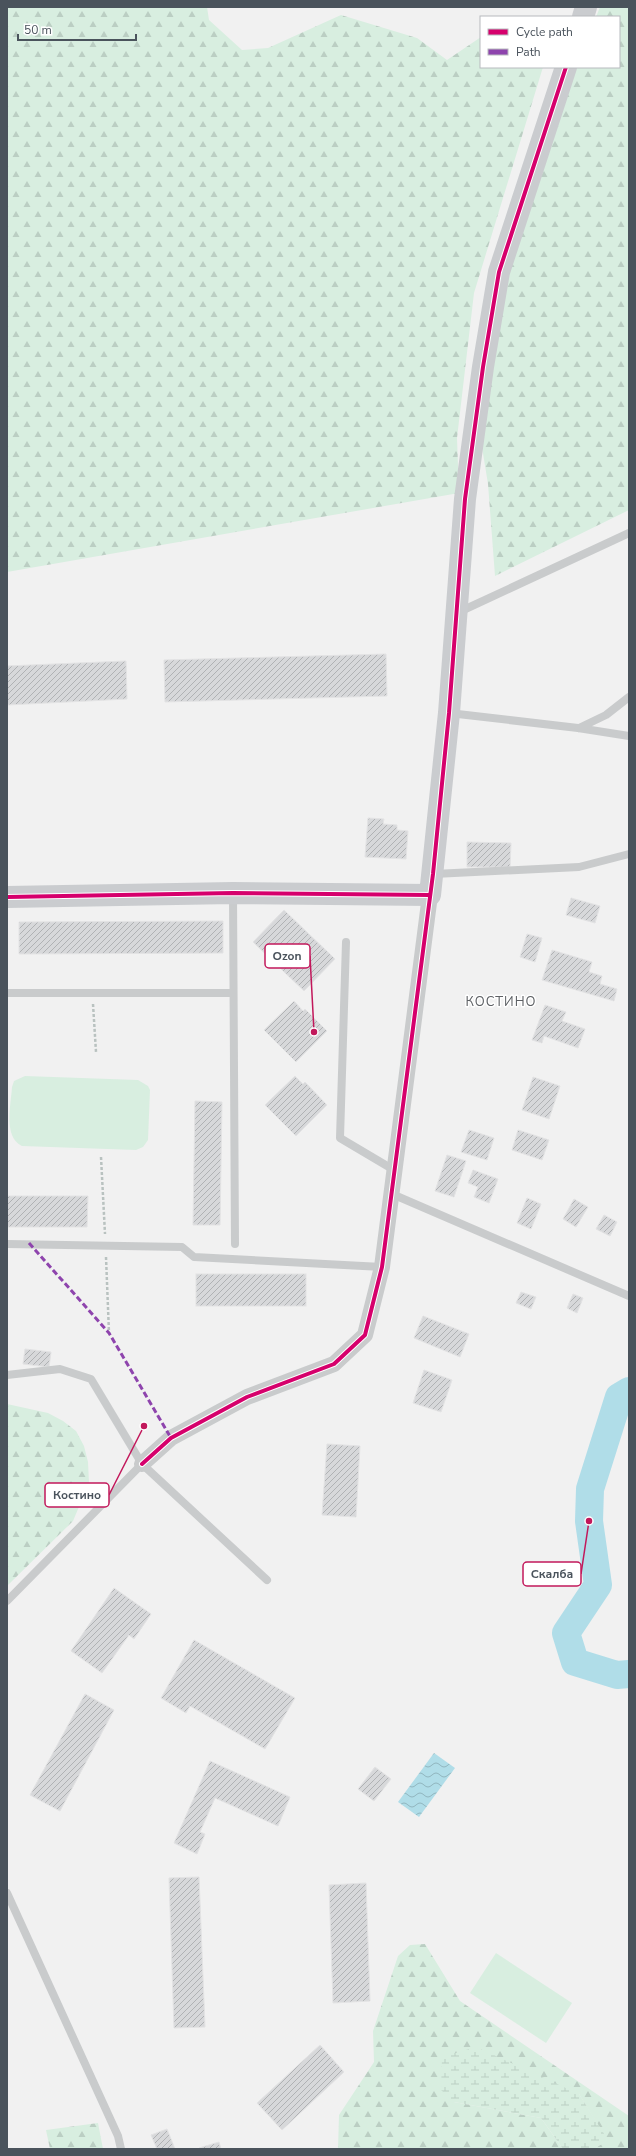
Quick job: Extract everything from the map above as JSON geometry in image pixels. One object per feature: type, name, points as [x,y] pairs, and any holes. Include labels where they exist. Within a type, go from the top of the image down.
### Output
[{"type":"street","points":[[142,1464],[171,1438],[240,1401],[334,1364],[365,1335],[382,1267],[431,885],[449,713],[465,499],[482,367],[499,272],[566,68]]},
{"type":"street","points":[[7,897],[233,892],[431,885]]},
{"type":"lane","points":[[456,613],[629,533]]},
{"type":"lane","points":[[578,728],[606,715],[629,697]]},
{"type":"lane","points":[[449,713],[578,728],[629,736]]},
{"type":"lane","points":[[431,885],[579,867],[629,854]]},
{"type":"lane","points":[[233,892],[232,993],[236,1244]]},
{"type":"lane","points":[[346,942],[340,1138],[394,1170]]},
{"type":"lane","points":[[7,993],[232,993]]},
{"type":"lane","points":[[392,1194],[629,1296]]},
{"type":"lane","points":[[7,1244],[182,1247],[194,1257],[382,1267]]},
{"type":"lane","points":[[7,1375],[60,1369],[91,1380],[142,1464],[267,1580]]},
{"type":"lane","points":[[7,1602],[142,1464]]},
{"type":"lane","points":[[7,1893],[115,2129],[121,2149]]},
{"type":"path","points":[[93,993],[96,1052]]},
{"type":"green space","points":[[7,7],[207,7],[209,20],[242,50],[268,48],[341,15],[417,38],[447,60],[480,38],[480,68],[543,68],[474,293],[457,438],[459,493],[7,572]]},
{"type":"green space","points":[[600,7],[629,7],[629,510],[495,576],[488,484],[480,435],[506,275],[550,139],[577,68],[620,68],[620,16],[596,16]]},
{"type":"green space","points":[[25,1076],[138,1080],[148,1086],[150,1090],[148,1140],[143,1147],[136,1150],[22,1146],[16,1142],[12,1136],[10,1128],[10,1111],[14,1081]]},
{"type":"green space","points":[[7,1404],[48,1413],[63,1421],[76,1431],[84,1446],[88,1462],[89,1483],[73,1521],[7,1586]]},
{"type":"green space","points":[[425,1944],[460,2001],[629,2116],[629,2149],[594,2149],[607,2140],[579,2094],[454,2102],[541,2118],[563,2149],[338,2149],[339,2115],[374,2062],[373,2031],[398,1956],[410,1945]]},
{"type":"green space","points":[[496,1953],[572,2003],[546,2043],[470,1993]]},
{"type":"green space","points":[[476,2047],[579,2094],[608,2140],[594,2149],[563,2149],[541,2118],[454,2102],[441,2090],[442,2057]]},
{"type":"green space","points":[[98,2123],[103,2149],[50,2149],[46,2130]]},
{"type":"water","points":[[434,1753],[455,1768],[419,1817],[398,1802]]},
{"type":"building","points":[[386,654],[387,696],[165,702],[164,660]]},
{"type":"building","points":[[126,661],[127,699],[7,705],[7,666]]},
{"type":"building","points":[[368,818],[384,819],[383,824],[397,825],[397,830],[408,831],[406,859],[365,857]]},
{"type":"building","points":[[467,842],[511,843],[510,867],[467,867]]},
{"type":"building","points":[[571,898],[600,906],[595,923],[566,915]]},
{"type":"building","points":[[284,910],[335,959],[304,991],[253,942]]},
{"type":"building","points":[[223,921],[223,953],[19,954],[19,922]]},
{"type":"building","points":[[527,934],[542,938],[535,962],[520,957]]},
{"type":"building","points":[[552,950],[592,962],[589,972],[602,976],[600,984],[617,989],[614,1001],[542,980]]},
{"type":"building","points":[[294,1001],[303,1011],[305,1009],[327,1031],[296,1062],[264,1030]]},
{"type":"building","points":[[545,1005],[566,1012],[562,1021],[585,1029],[578,1048],[544,1036],[542,1043],[532,1040]]},
{"type":"building","points":[[295,1076],[303,1084],[305,1082],[327,1105],[296,1136],[265,1105]]},
{"type":"building","points":[[533,1077],[560,1086],[549,1119],[522,1110]]},
{"type":"building","points":[[195,1101],[222,1102],[220,1225],[193,1225]]},
{"type":"building","points":[[469,1130],[494,1138],[487,1160],[461,1152]]},
{"type":"building","points":[[518,1130],[549,1140],[542,1160],[512,1150]]},
{"type":"building","points":[[447,1155],[466,1161],[454,1197],[435,1191]]},
{"type":"building","points":[[473,1170],[498,1179],[489,1203],[474,1197],[478,1187],[468,1183]]},
{"type":"building","points":[[7,1196],[88,1196],[87,1227],[7,1227]]},
{"type":"building","points":[[527,1198],[541,1204],[531,1229],[517,1223]]},
{"type":"building","points":[[574,1199],[588,1207],[576,1227],[563,1219]]},
{"type":"building","points":[[604,1215],[617,1222],[610,1236],[596,1229]]},
{"type":"building","points":[[196,1274],[306,1274],[306,1306],[196,1306]]},
{"type":"building","points":[[521,1292],[536,1297],[531,1309],[516,1303]]},
{"type":"building","points":[[573,1294],[583,1298],[577,1313],[567,1308]]},
{"type":"building","points":[[423,1316],[469,1334],[460,1357],[414,1338]]},
{"type":"building","points":[[25,1349],[51,1352],[49,1367],[23,1364]]},
{"type":"building","points":[[424,1370],[452,1380],[441,1412],[413,1403]]},
{"type":"building","points":[[327,1444],[360,1446],[356,1517],[322,1515]]},
{"type":"building","points":[[114,1588],[151,1614],[134,1639],[129,1635],[102,1673],[71,1651]]},
{"type":"building","points":[[194,1640],[295,1698],[265,1749],[190,1706],[186,1713],[161,1698]]},
{"type":"building","points":[[85,1694],[114,1710],[60,1811],[30,1795]]},
{"type":"building","points":[[210,1761],[290,1797],[278,1826],[215,1798],[200,1832],[205,1834],[197,1854],[174,1843]]},
{"type":"building","points":[[375,1767],[391,1779],[374,1801],[358,1789]]},
{"type":"building","points":[[199,1877],[205,2027],[174,2028],[169,1878]]},
{"type":"building","points":[[366,1883],[370,2001],[333,2003],[329,1885]]},
{"type":"building","points":[[320,2045],[344,2072],[282,2130],[257,2103]]},
{"type":"building","points":[[167,2129],[175,2149],[157,2149],[151,2135]]},
{"type":"building","points":[[219,2142],[221,2149],[199,2148]]},
{"type":"waterway","points":[[629,1391],[619,1397],[590,1489],[589,1521],[598,1585],[566,1633],[575,1662],[617,1675],[629,1674]]},
{"type":"marked path","points":[[29,1243],[109,1333],[171,1438]]},
{"type":"cycle path","points":[[142,1464],[171,1438],[247,1397],[334,1364],[365,1335],[382,1267],[433,874],[449,713],[465,499],[483,367],[499,272],[566,68]]},
{"type":"cycle path","points":[[7,897],[233,893],[430,895]]},
{"type":"place","name":"Ozon","points":[[314,1032]]},
{"type":"place","name":"Костино","points":[[144,1426]]},
{"type":"place","name":"Скалба","points":[[589,1521]]},
{"type":"district","name":"КОСТИНО","points":[[501,1001]]}]
